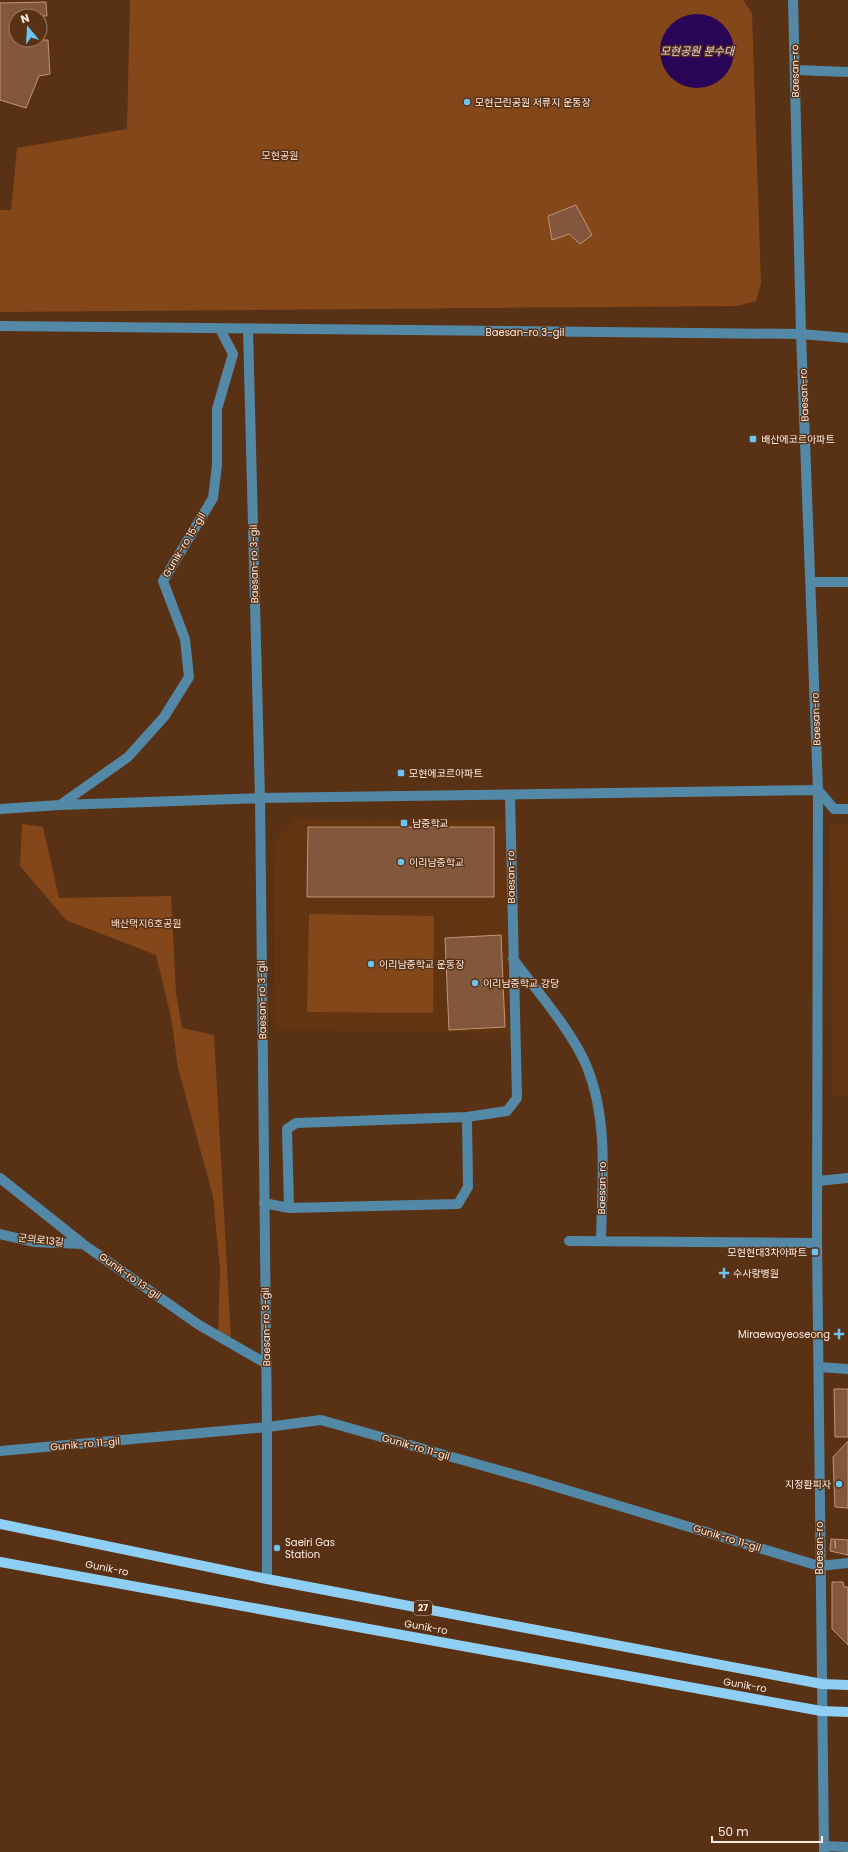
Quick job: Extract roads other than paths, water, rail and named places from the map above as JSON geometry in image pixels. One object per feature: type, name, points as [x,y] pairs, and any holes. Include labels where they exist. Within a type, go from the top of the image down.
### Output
[{"type":"main road","name":"Gunik-ro","points":[[0,1524],[267,1579],[822,1684],[848,1685]]},
{"type":"main road","name":"Gunik-ro","points":[[0,1562],[821,1711],[848,1712]]},
{"type":"street","name":"Baesan-ro","points":[[793,0],[801,334],[818,790],[817,1243],[819,1367],[819,1566],[824,1849]]},
{"type":"street","points":[[795,70],[848,72]]},
{"type":"street","name":"Baesan-ro 3-gil","points":[[0,326],[248,330],[801,334],[848,338]]},
{"type":"street","name":"Gunik-ro 15-gil","points":[[60,805],[128,757],[164,717],[189,677],[185,639],[163,581],[212,498],[217,465],[218,409],[233,354],[220,329]]},
{"type":"street","name":"Baesan-ro 3-gil","points":[[248,330],[260,798],[267,1427]]},
{"type":"street","points":[[811,582],[848,582]]},
{"type":"street","points":[[0,809],[60,805],[260,798],[510,796],[818,790],[834,809],[848,809]]},
{"type":"street","name":"Baesan-ro","points":[[510,796],[513,959],[570,1036],[587,1066],[594,1090],[601,1127],[601,1241]]},
{"type":"street","points":[[289,1208],[287,1129],[296,1123],[467,1117],[507,1111],[517,1098],[513,959]]},
{"type":"street","points":[[264,1203],[289,1208],[458,1204],[468,1187],[467,1117]]},
{"type":"street","name":"Gunik-ro 13-gil","points":[[0,1178],[82,1244],[199,1325],[267,1364]]},
{"type":"street","points":[[818,1181],[848,1178]]},
{"type":"street","name":"군의로13길","points":[[0,1234],[34,1242],[82,1244]]},
{"type":"street","points":[[569,1241],[817,1243]]},
{"type":"street","points":[[819,1367],[848,1369]]},
{"type":"street","name":"Gunik-ro 11-gil","points":[[0,1451],[267,1427],[321,1420],[530,1479],[819,1566]]},
{"type":"street","points":[[267,1427],[267,1579]]},
{"type":"street","points":[[819,1566],[848,1563]]},
{"type":"street","points":[[824,1849],[848,1847]]},
{"type":"water","name":"모현공원 분수대","points":[[697,14],[718,20],[728,30],[734,51],[728,72],[718,82],[697,88],[676,82],[666,72],[660,51],[666,30],[676,20]]},
{"type":"place","name":"모현근린공원 저류지 운동장","points":[[467,102]]},
{"type":"place","name":"배산에코르아파트","points":[[753,439]]},
{"type":"place","name":"모현에코르아파트","points":[[401,773]]},
{"type":"place","name":"남중학교","points":[[404,823]]},
{"type":"place","name":"이리남중학교","points":[[401,862]]},
{"type":"place","name":"이리남중학교 운동장","points":[[371,964]]},
{"type":"place","name":"이리남중학교 강당","points":[[475,983]]},
{"type":"place","name":"모현현대3차아파트","points":[[815,1252]]},
{"type":"place","name":"수사랑병원","points":[[724,1273]]},
{"type":"place","name":"Miraewayeoseong","points":[[839,1334]]},
{"type":"place","name":"지정환피자","points":[[839,1484]]},
{"type":"place","name":"Saeiri Gas Station","points":[[277,1548]]},
{"type":"park label","name":"모현공원","points":[[280,155]]},
{"type":"park label","name":"배산택지6호공원","points":[[146,923]]}]
